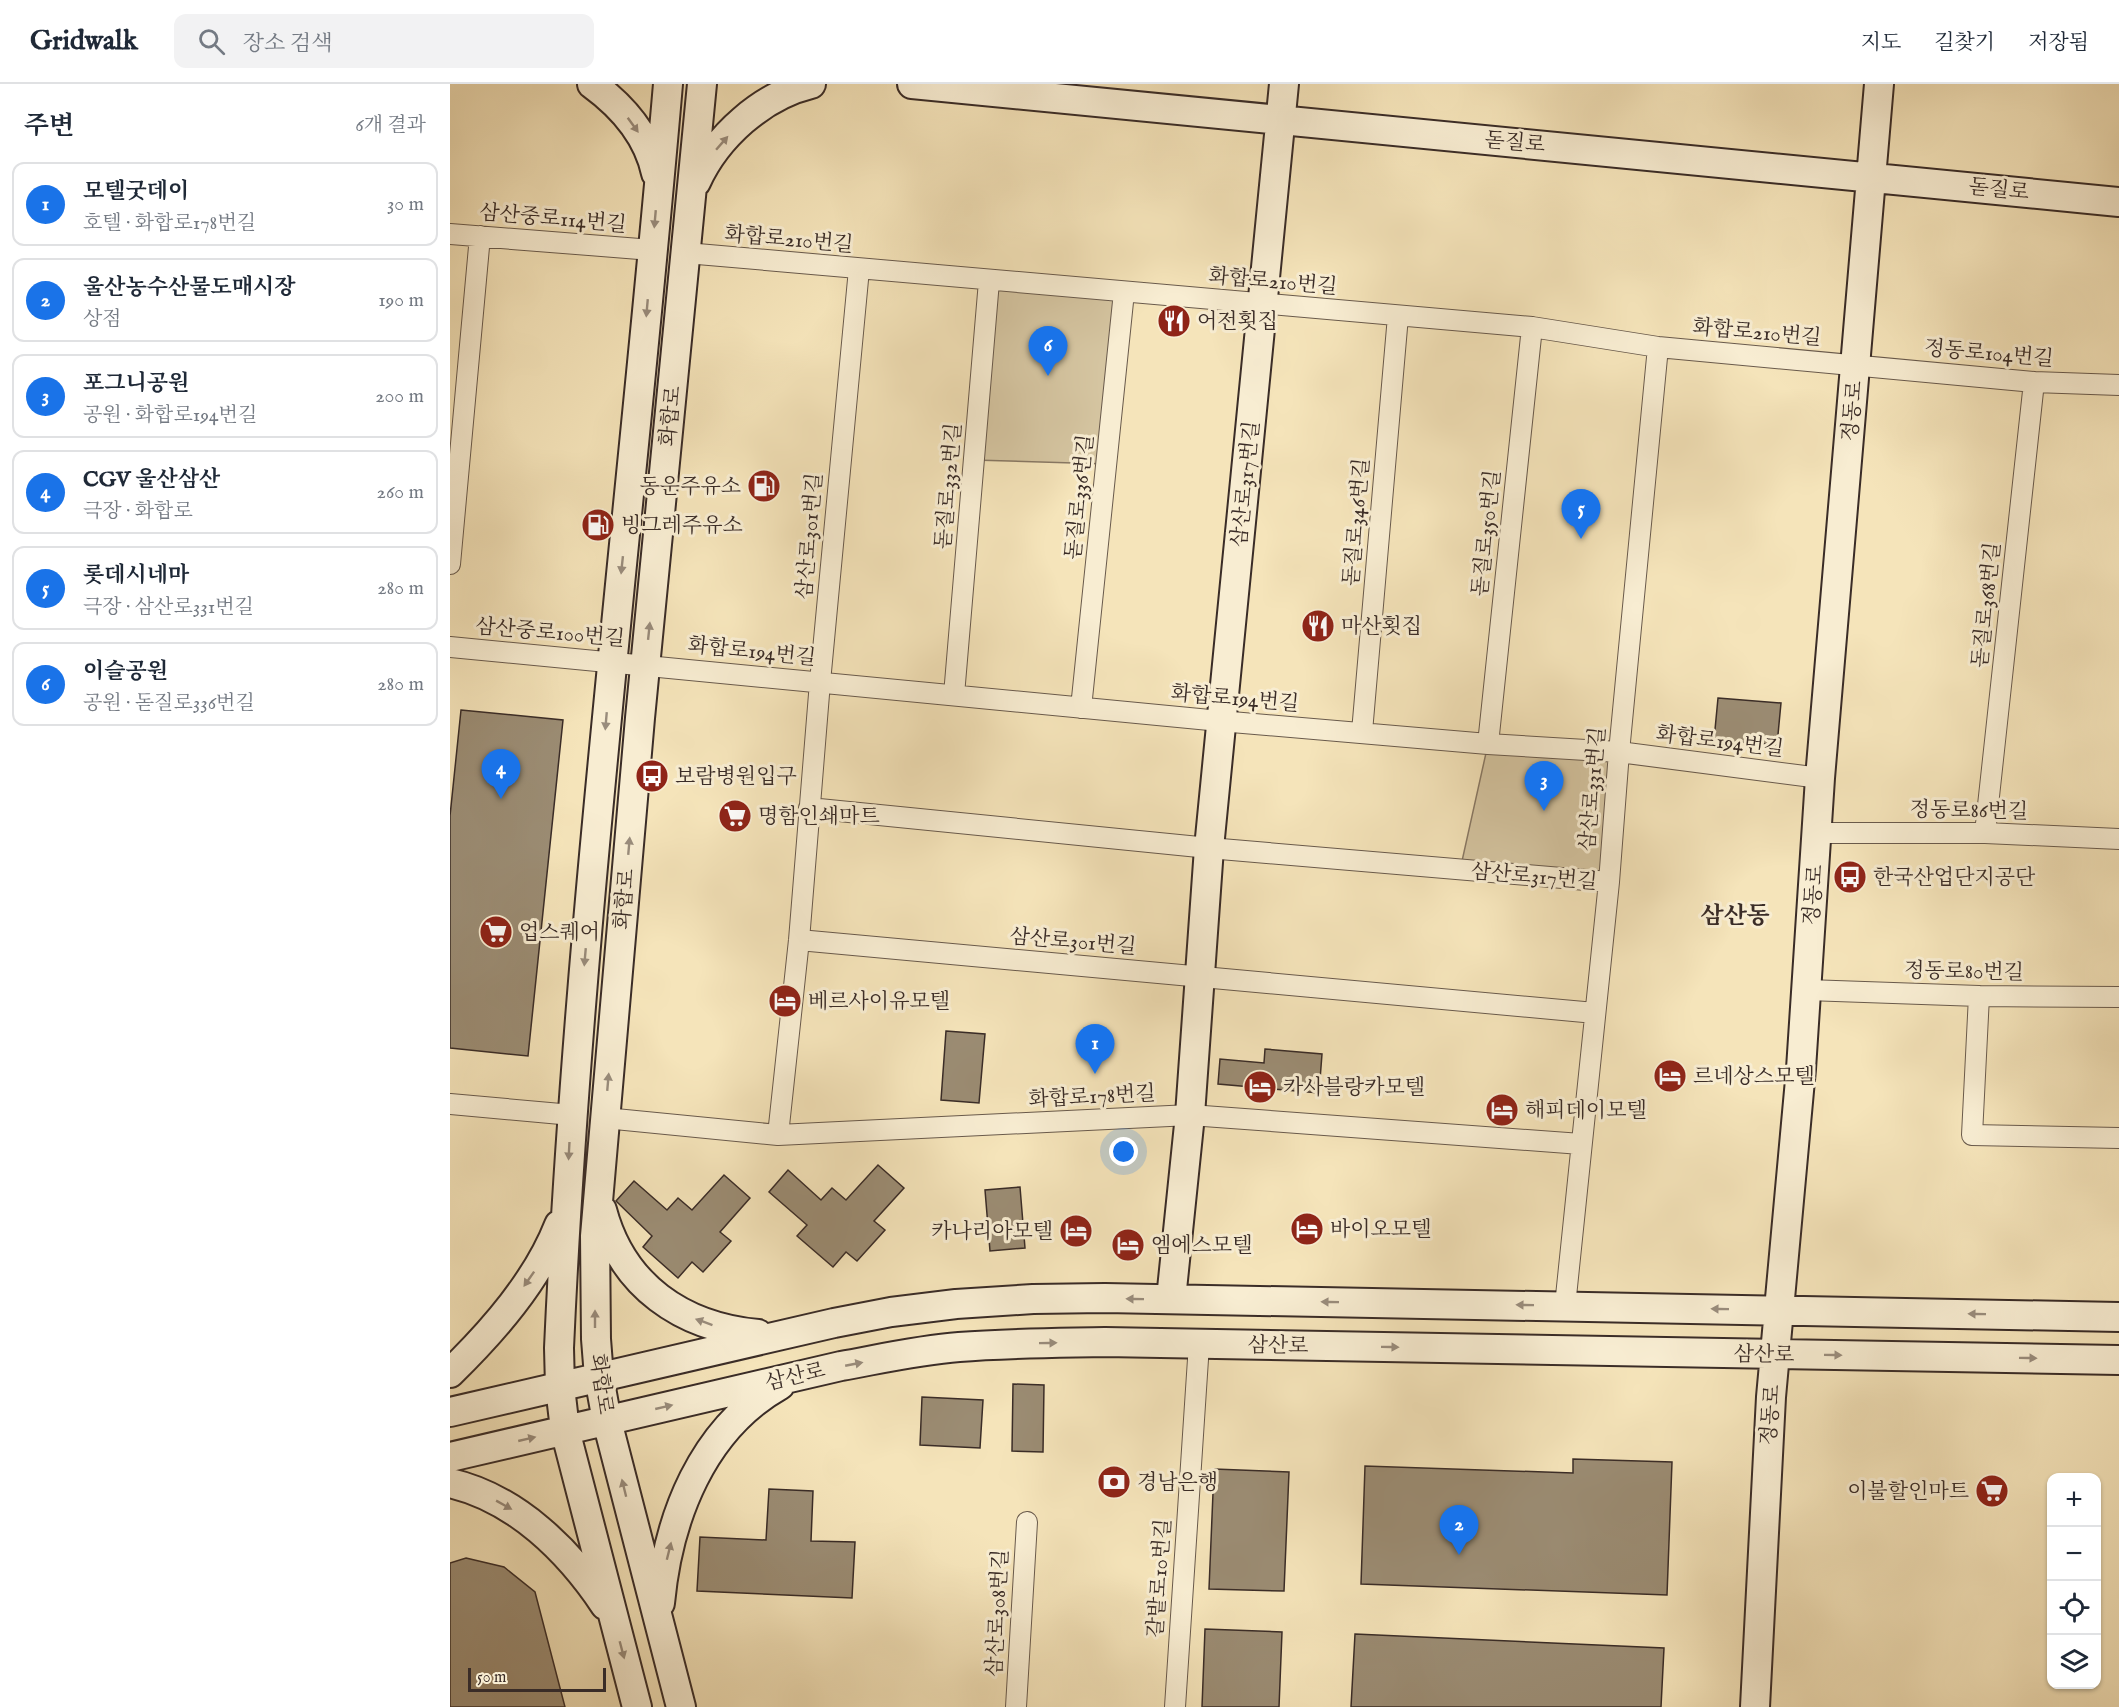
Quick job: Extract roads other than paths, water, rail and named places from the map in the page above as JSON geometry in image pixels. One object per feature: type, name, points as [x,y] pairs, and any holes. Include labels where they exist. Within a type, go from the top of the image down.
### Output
[{"type":"main road","points":[[592,84],[614,102],[636,127],[651,156],[658,188]]},
{"type":"main road","name":"화합로","points":[[637,1707],[565,1430],[560,1387],[559,1348],[572,1115],[612,662],[668,84]]},
{"type":"main road","name":"화합로","points":[[681,1707],[607,1421],[599,1377],[596,1339],[595,1236],[645,665],[702,84]]},
{"type":"main road","points":[[692,192],[708,159],[736,127],[766,104],[784,94],[811,84]]},
{"type":"main road","name":"돋질로","points":[[912,84],[2119,202]]},
{"type":"main road","name":"삼산로317번길","points":[[1171,1299],[1190,1115],[1198,976],[1209,848],[1284,84]]},
{"type":"main road","name":"정동로","points":[[1755,1707],[1762,1537],[1774,1354],[1807,990],[1821,778],[1879,84]]},
{"type":"main road","points":[[658,188],[666,160],[679,154],[690,162],[692,192]]},
{"type":"main road","points":[[599,1189],[605,1220],[617,1251],[653,1294],[676,1310],[704,1323],[741,1332],[782,1334]]},
{"type":"main road","points":[[450,1373],[489,1334],[516,1298],[540,1264],[566,1209]]},
{"type":"main road","name":"삼산로","points":[[450,1412],[782,1334],[891,1312],[956,1304],[1033,1299],[1171,1299],[2119,1317]]},
{"type":"main road","name":"삼산로","points":[[450,1457],[801,1375],[905,1354],[957,1347],[1033,1343],[1198,1344],[2119,1360]]},
{"type":"main road","points":[[661,1629],[660,1604],[668,1554],[685,1497],[705,1455],[718,1437],[758,1400],[778,1386],[801,1375]]},
{"type":"main road","points":[[450,1483],[486,1495],[516,1512],[534,1526],[577,1567],[614,1619]]},
{"type":"street","name":"삼산중로114번길","points":[[450,234],[652,250]]},
{"type":"street","points":[[450,564],[480,236]]},
{"type":"street","name":"화합로210번길","points":[[686,254],[1532,327],[1658,347],[1855,366]]},
{"type":"street","name":"삼산로301번길","points":[[778,1135],[799,940],[820,682],[859,269]]},
{"type":"street","name":"돋질로332번길","points":[[954,695],[989,281]]},
{"type":"street","name":"돋질로336번길","points":[[1081,708],[1124,292]]},
{"type":"street","name":"돋질로346번길","points":[[1362,732],[1398,316]]},
{"type":"street","name":"돋질로350번길","points":[[1488,744],[1532,327]]},
{"type":"street","name":"삼산로331번길","points":[[1565,1306],[1609,882],[1619,752],[1658,347]]},
{"type":"street","name":"정동로104번길","points":[[1855,366],[2034,382],[2119,385]]},
{"type":"street","name":"돋질로368번길","points":[[1985,833],[2034,382]]},
{"type":"street","name":"삼산중로100번길","points":[[450,647],[645,665]]},
{"type":"street","name":"화합로194번길","points":[[645,665],[1221,721],[1488,744],[1619,752],[1821,778]]},
{"type":"street","points":[[809,808],[1209,848]]},
{"type":"street","name":"정동로86번길","points":[[1818,833],[1985,833],[2119,839]]},
{"type":"street","name":"삼산로317번길","points":[[1209,848],[1609,882]]},
{"type":"street","name":"삼산로301번길","points":[[799,940],[1198,976]]},
{"type":"street","points":[[1198,976],[1595,1013]]},
{"type":"street","name":"정동로80번길","points":[[1807,990],[1979,996],[2119,997]]},
{"type":"street","points":[[1979,996],[1972,1135],[2119,1138]]},
{"type":"street","points":[[450,1104],[572,1115]]},
{"type":"street","name":"화합로178번길","points":[[605,1118],[778,1135],[1190,1115],[1581,1144]]},
{"type":"street","name":"갈밭로10번길","points":[[1175,1707],[1198,1344]]},
{"type":"street","name":"삼산로308번길","points":[[1016,1707],[1027,1522]]},
{"type":"place","name":"어전횟집","points":[[1174,321]]},
{"type":"place","name":"이슬공원","points":[[1048,376]]},
{"type":"place","name":"동운주유소","points":[[764,486]]},
{"type":"place","name":"빙그레주유소","points":[[598,525]]},
{"type":"place","name":"롯데시네마","points":[[1581,539]]},
{"type":"place","name":"마산횟집","points":[[1318,626]]},
{"type":"place","name":"보람병원입구","points":[[652,776]]},
{"type":"place","name":"CGV 울산삼산","points":[[501,799]]},
{"type":"place","name":"포그니공원","points":[[1544,811]]},
{"type":"place","name":"명함인쇄마트","points":[[735,816]]},
{"type":"place","name":"한국산업단지공단","points":[[1850,877]]},
{"type":"place","name":"업스퀘어","points":[[496,932]]},
{"type":"place","name":"베르사이유모텔","points":[[785,1001]]},
{"type":"place","name":"모텔굿데이","points":[[1095,1074]]},
{"type":"place","name":"르네상스모텔","points":[[1670,1076]]},
{"type":"place","name":"카사블랑카모텔","points":[[1260,1087]]},
{"type":"place","name":"해피데이모텔","points":[[1502,1110]]},
{"type":"place","name":"바이오모텔","points":[[1307,1229]]},
{"type":"place","name":"카나리아모텔","points":[[1076,1231]]},
{"type":"place","name":"엠에스모텔","points":[[1128,1245]]},
{"type":"place","name":"경남은행","points":[[1114,1482]]},
{"type":"place","name":"이불할인마트","points":[[1992,1491]]},
{"type":"place","name":"울산농수산물도매시장","points":[[1459,1555]]},
{"type":"district","name":"삼산동","points":[[1735,915]]}]
